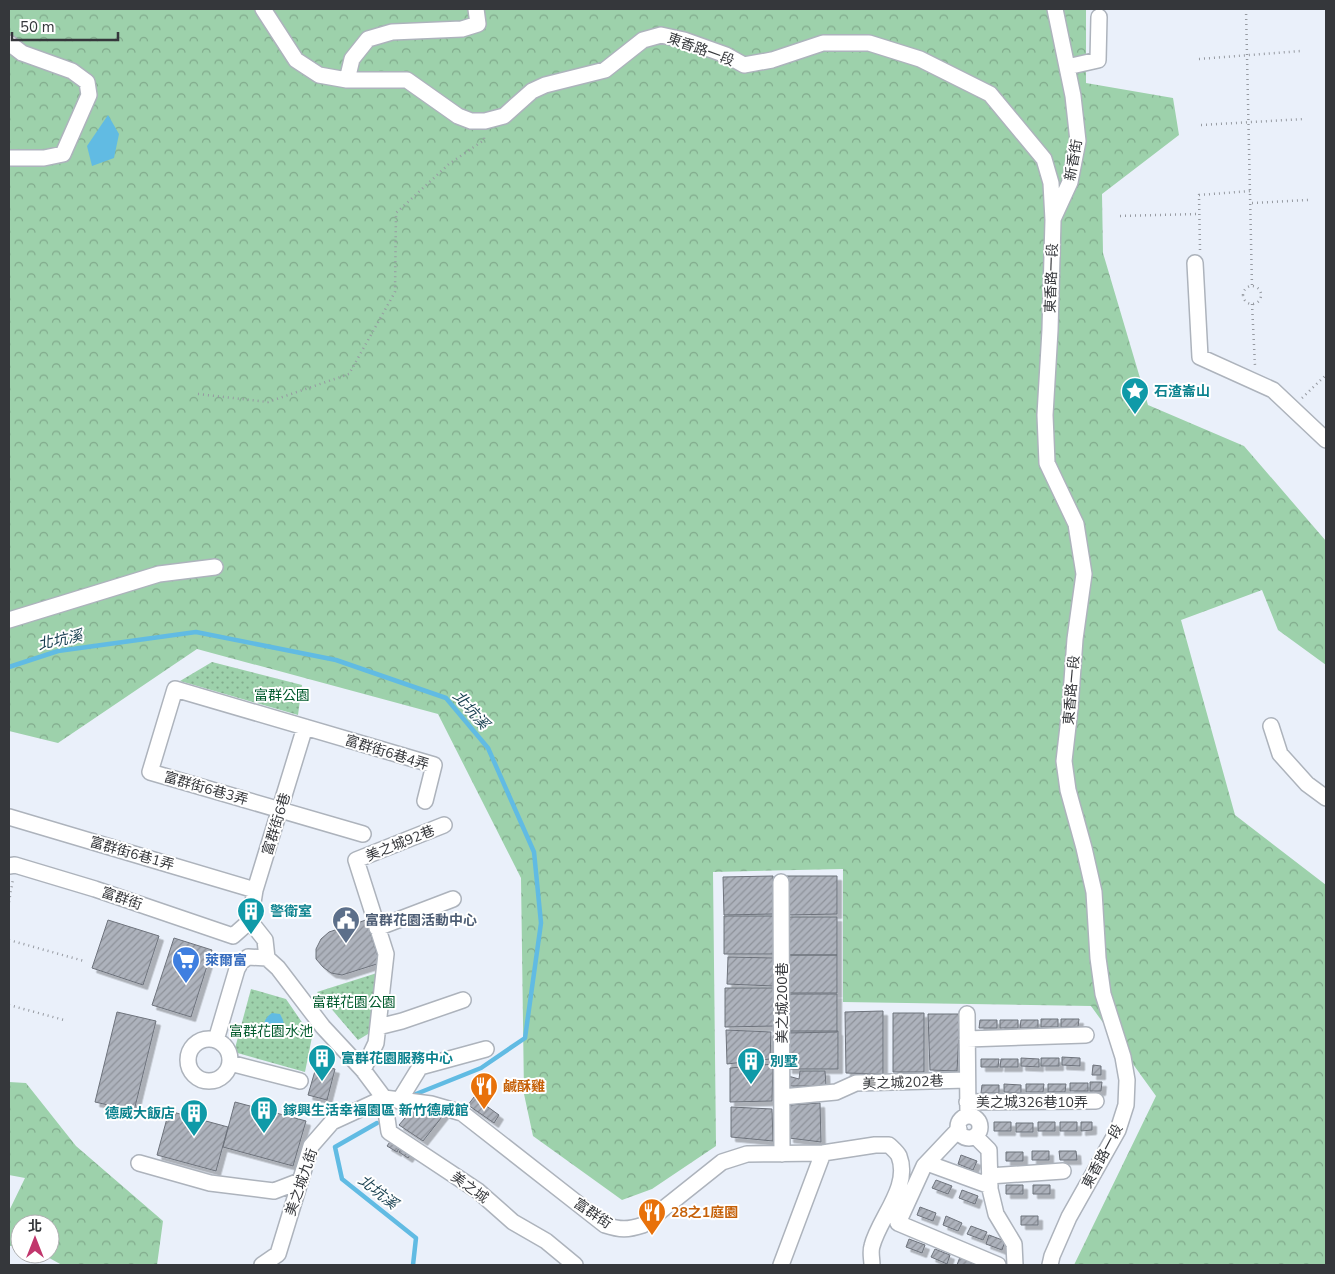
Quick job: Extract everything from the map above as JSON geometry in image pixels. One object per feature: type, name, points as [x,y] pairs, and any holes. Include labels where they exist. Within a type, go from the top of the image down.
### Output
[{"type":"street","name":"東香路一段","points":[[262,9],[296,60],[319,75],[347,80],[407,80],[458,116],[471,121],[485,121],[504,116],[532,91],[545,85],[606,70],[642,40],[661,35],[684,40],[717,52],[744,65],[772,60],[823,43],[869,43],[920,59],[990,94],[1044,159],[1051,183],[1053,220],[1050,330],[1045,414],[1046,455],[1047,463],[1076,524],[1084,574],[1075,639],[1064,761],[1068,790],[1094,892],[1098,958],[1103,994],[1123,1057],[1127,1080],[1126,1104],[1118,1130],[1069,1217],[1050,1265]]},
{"type":"street","points":[[347,80],[352,59],[368,39],[392,32],[462,29],[478,24],[476,9]]},
{"type":"street","name":"新香街","points":[[1053,220],[1070,182],[1078,141],[1073,96],[1054,9]]},
{"type":"street","points":[[1067,67],[1098,60],[1099,17]]},
{"type":"street","points":[[9,43],[22,53],[72,71],[87,82],[89,95],[63,154],[44,158],[9,158]]},
{"type":"street","points":[[1195,263],[1200,357],[1273,390],[1326,440]]},
{"type":"street","points":[[9,620],[159,574],[216,568]]},
{"type":"street","name":"富群街6巷3弄","points":[[280,810],[150,772],[163,726],[175,689],[305,728]]},
{"type":"street","points":[[1271,726],[1280,754],[1307,784],[1326,798]]},
{"type":"street","name":"富群街6巷4弄","points":[[305,728],[434,766],[425,801]]},
{"type":"street","name":"富群街6巷","points":[[250,921],[255,890],[305,728]]},
{"type":"street","points":[[280,810],[363,834]]},
{"type":"street","name":"富群街6巷1弄","points":[[9,817],[255,890]]},
{"type":"street","name":"美之城92巷","points":[[378,928],[356,860],[444,825]]},
{"type":"street","name":"富群街","points":[[12,866],[96,889],[233,936]]},
{"type":"street","name":"美之城200巷","points":[[781,882],[782,1154]]},
{"type":"street","points":[[364,1070],[376,1043],[386,954],[378,928],[453,898]]},
{"type":"street","points":[[248,957],[233,936],[250,921],[265,940],[266,958]]},
{"type":"street","points":[[216,1040],[237,969],[241,962],[248,957],[266,958],[278,968],[323,1027],[364,1070],[384,1098]]},
{"type":"street","points":[[378,1027],[464,1000]]},
{"type":"street","points":[[967,1014],[965,1116],[927,1163],[898,1222],[998,1265]]},
{"type":"street","points":[[967,1039],[1086,1035]]},
{"type":"street","points":[[202,1040],[216,1040],[227,1049],[230,1063],[224,1076],[211,1082],[197,1079],[192,1074],[187,1062],[191,1048],[202,1040]]},
{"type":"street","points":[[399,1101],[420,1068],[486,1049]]},
{"type":"street","points":[[230,1063],[300,1081]]},
{"type":"street","name":"美之城202巷","points":[[782,1096],[836,1092],[856,1083],[967,1080]]},
{"type":"street","name":"富群街","points":[[384,1098],[431,1104],[462,1113],[606,1225],[629,1230],[642,1225],[722,1162],[747,1154],[823,1153],[875,1145],[889,1145],[899,1154],[902,1167],[900,1184],[874,1239],[871,1249],[872,1265]]},
{"type":"street","name":"美之城九街","points":[[262,1265],[278,1254],[311,1146],[332,1122],[384,1098]]},
{"type":"street","name":"美之城","points":[[384,1098],[389,1132],[478,1191],[513,1222],[546,1241],[575,1265]]},
{"type":"street","name":"美之城326巷10弄","points":[[965,1116],[1096,1102]]},
{"type":"street","points":[[965,1116],[976,1118],[979,1121],[980,1129],[975,1136],[989,1150],[990,1181],[996,1214],[1014,1244],[1015,1265]]},
{"type":"street","points":[[781,1265],[823,1153]]},
{"type":"street","points":[[139,1163],[210,1183],[274,1191],[300,1182]]},
{"type":"street","points":[[927,1163],[990,1181],[1063,1171]]},
{"type":"path","points":[[1246,9],[1252,203],[1252,287]]},
{"type":"path","points":[[1199,59],[1301,51]]},
{"type":"path","points":[[1201,125],[1304,119]]},
{"type":"path","points":[[198,394],[268,402],[350,374],[394,292],[396,213],[449,164],[484,140],[485,121]]},
{"type":"path","points":[[1195,263],[1200,250],[1200,195],[1251,191]]},
{"type":"path","points":[[1252,203],[1308,200]]},
{"type":"path","points":[[1120,216],[1199,214]]},
{"type":"path","points":[[1252,287],[1257,289],[1260,294],[1257,302],[1252,304],[1246,302],[1243,295],[1247,288],[1252,287]]},
{"type":"path","points":[[1252,304],[1256,382]]},
{"type":"path","points":[[1292,408],[1326,375]]},
{"type":"path","points":[[9,902],[12,866]]},
{"type":"path","points":[[9,940],[84,961]]},
{"type":"path","points":[[9,1005],[64,1020]]},
{"type":"green space","points":[[9,9],[1086,9],[1086,83],[1173,98],[1179,135],[1102,194],[1103,253],[1148,405],[1244,446],[1326,541],[1326,665],[1278,630],[1262,590],[1181,620],[1235,815],[1326,885],[1326,1265],[1074,1265],[1156,1096],[1091,1006],[843,1002],[843,869],[713,872],[716,1146],[652,1189],[622,1200],[533,1136],[524,1094],[521,878],[438,714],[197,649],[58,743],[9,731]]},
{"type":"green space","name":"富群公園","points":[[212,662],[302,685],[298,715],[180,681]]},
{"type":"green space","name":"富群花園公園","points":[[377,973],[373,1031],[358,1040],[317,992]]},
{"type":"green space","name":"富群花園水池","points":[[251,989],[286,999],[312,1037],[305,1072],[234,1052]]},
{"type":"green space","points":[[9,1082],[26,1083],[76,1146],[163,1221],[157,1265],[62,1265],[60,1264],[60,1214],[10,1214],[9,1246],[9,1211],[25,1178],[9,1175]]},
{"type":"water","points":[[108,115],[119,134],[114,158],[92,166],[87,146]]},
{"type":"water","points":[[272,1013],[280,1014],[283,1020],[285,1030],[281,1034],[276,1034],[266,1027],[265,1020]]},
{"type":"building","points":[[773,876],[773,914],[724,915],[723,877]]},
{"type":"building","points":[[787,876],[837,876],[837,914],[787,915]]},
{"type":"building","points":[[724,916],[774,916],[774,954],[724,954]]},
{"type":"building","points":[[787,917],[837,917],[837,955],[787,955]]},
{"type":"building","points":[[108,920],[159,936],[143,985],[92,968]]},
{"type":"building","name":"富群花園活動中心","points":[[366,920],[380,963],[342,975],[331,973],[323,967],[316,959],[316,949],[321,939],[329,932]]},
{"type":"building","points":[[174,938],[212,950],[191,1017],[152,1005]]},
{"type":"building","points":[[787,955],[837,955],[837,993],[787,993]]},
{"type":"building","points":[[728,957],[774,958],[773,986],[727,984]]},
{"type":"building","points":[[725,988],[775,988],[775,1026],[725,1027]]},
{"type":"building","points":[[787,994],[837,994],[837,1032],[787,1033]]},
{"type":"building","points":[[883,1011],[883,1074],[846,1073],[845,1012]]},
{"type":"building","points":[[117,1012],[156,1021],[134,1111],[95,1102]]},
{"type":"building","points":[[893,1013],[924,1013],[924,1072],[893,1072]]},
{"type":"building","points":[[928,1014],[960,1014],[957,1071],[930,1070]]},
{"type":"building","points":[[1041,1019],[1058,1019],[1058,1027],[1041,1027]]},
{"type":"building","points":[[1061,1019],[1079,1019],[1078,1027],[1061,1027]]},
{"type":"building","points":[[980,1020],[997,1020],[997,1028],[979,1028]]},
{"type":"building","points":[[1000,1020],[1018,1020],[1018,1028],[1000,1028]]},
{"type":"building","points":[[1021,1020],[1038,1020],[1038,1028],[1020,1028]]},
{"type":"building","points":[[726,1030],[771,1032],[770,1059],[727,1064]]},
{"type":"building","points":[[788,1031],[838,1031],[838,1069],[788,1069]]},
{"type":"building","points":[[1062,1057],[1080,1058],[1080,1066],[1062,1065]]},
{"type":"building","points":[[1021,1058],[1039,1059],[1039,1067],[1021,1066]]},
{"type":"building","points":[[1041,1058],[1059,1058],[1059,1066],[1041,1066]]},
{"type":"building","points":[[981,1059],[999,1059],[998,1067],[981,1067]]},
{"type":"building","points":[[1001,1059],[1018,1059],[1018,1067],[1000,1067]]},
{"type":"building","name":"富群花園服務中心","points":[[317,1064],[335,1069],[327,1100],[308,1095]]},
{"type":"building","name":"別墅","points":[[773,1064],[772,1101],[730,1102],[730,1068]]},
{"type":"building","points":[[1093,1065],[1101,1066],[1101,1075],[1092,1075]]},
{"type":"building","points":[[800,1071],[825,1071],[826,1086],[789,1086],[788,1076],[799,1079]]},
{"type":"building","points":[[1090,1082],[1102,1082],[1101,1091],[1090,1091]]},
{"type":"building","points":[[1070,1083],[1088,1083],[1088,1091],[1070,1091]]},
{"type":"building","points":[[1004,1084],[1021,1085],[1021,1093],[1004,1092]]},
{"type":"building","points":[[1026,1084],[1044,1084],[1043,1092],[1026,1092]]},
{"type":"building","points":[[1048,1084],[1066,1084],[1065,1092],[1048,1092]]},
{"type":"building","points":[[982,1085],[999,1085],[999,1093],[981,1093]]},
{"type":"building","name":"鹹酥雞","points":[[474,1097],[499,1115],[494,1123],[468,1105]]},
{"type":"building","name":"鎵興生活幸福園區 新竹德威館","points":[[235,1102],[306,1121],[293,1166],[223,1147]]},
{"type":"building","name":"別墅","points":[[820,1103],[821,1142],[789,1138],[789,1105]]},
{"type":"building","points":[[416,1105],[445,1113],[423,1141],[399,1125]]},
{"type":"building","name":"別墅","points":[[731,1107],[772,1109],[773,1141],[731,1137]]},
{"type":"building","name":"德威大飯店","points":[[169,1111],[228,1127],[216,1171],[157,1155]]},
{"type":"building","points":[[994,1122],[1011,1122],[1011,1131],[994,1131]]},
{"type":"building","points":[[1038,1122],[1055,1122],[1055,1131],[1038,1131]]},
{"type":"building","points":[[1060,1122],[1077,1122],[1077,1131],[1060,1131]]},
{"type":"building","points":[[1081,1122],[1092,1122],[1092,1130],[1081,1131]]},
{"type":"building","points":[[1016,1123],[1033,1123],[1033,1132],[1016,1132]]},
{"type":"building","points":[[392,1139],[401,1144],[397,1152],[387,1146]]},
{"type":"building","points":[[404,1145],[413,1151],[408,1158],[399,1152]]},
{"type":"building","points":[[1032,1151],[1049,1151],[1049,1160],[1032,1160]]},
{"type":"building","points":[[1059,1151],[1076,1151],[1077,1160],[1060,1160]]},
{"type":"building","points":[[1006,1152],[1023,1152],[1023,1161],[1006,1161]]},
{"type":"building","points":[[961,1155],[977,1161],[973,1170],[958,1164]]},
{"type":"building","points":[[936,1180],[952,1186],[948,1194],[932,1188]]},
{"type":"building","points":[[1006,1185],[1023,1185],[1023,1194],[1006,1194]]},
{"type":"building","points":[[1033,1185],[1050,1185],[1050,1194],[1033,1194]]},
{"type":"building","points":[[962,1190],[978,1196],[975,1204],[959,1198]]},
{"type":"building","points":[[920,1207],[936,1213],[933,1221],[917,1215]]},
{"type":"building","points":[[946,1216],[962,1223],[958,1231],[943,1225]]},
{"type":"building","points":[[1021,1216],[1038,1216],[1038,1225],[1021,1225]]},
{"type":"building","points":[[971,1226],[987,1232],[983,1240],[967,1234]]},
{"type":"building","points":[[989,1235],[1005,1241],[1002,1250],[986,1244]]},
{"type":"building","points":[[909,1239],[925,1245],[922,1253],[906,1247]]},
{"type":"building","points":[[935,1249],[950,1255],[947,1264],[931,1257]]},
{"type":"building","points":[[960,1257],[976,1264],[957,1265]]},
{"type":"waterway","name":"北坑溪","points":[[9,667],[58,651],[196,632],[336,660],[446,698],[488,748],[534,852],[541,923],[525,1038],[481,1068],[411,1096]]},
{"type":"waterway","name":"北坑溪","points":[[377,1123],[335,1147],[342,1179],[416,1238],[413,1265]]},
{"type":"place","name":"石渣崙山","points":[[1135,415]]},
{"type":"place","name":"警衛室","points":[[251,935]]},
{"type":"place","name":"富群花園活動中心","points":[[346,944]]},
{"type":"place","name":"萊爾富","points":[[186,984]]},
{"type":"place","name":"富群花園服務中心","points":[[322,1082]]},
{"type":"place","name":"別墅","points":[[751,1085]]},
{"type":"place","name":"鹹酥雞","points":[[484,1110]]},
{"type":"place","name":"鎵興生活幸福園區 新竹德威館","points":[[264,1134]]},
{"type":"place","name":"德威大飯店","points":[[194,1137]]},
{"type":"place","name":"28之1庭園","points":[[652,1236]]}]
